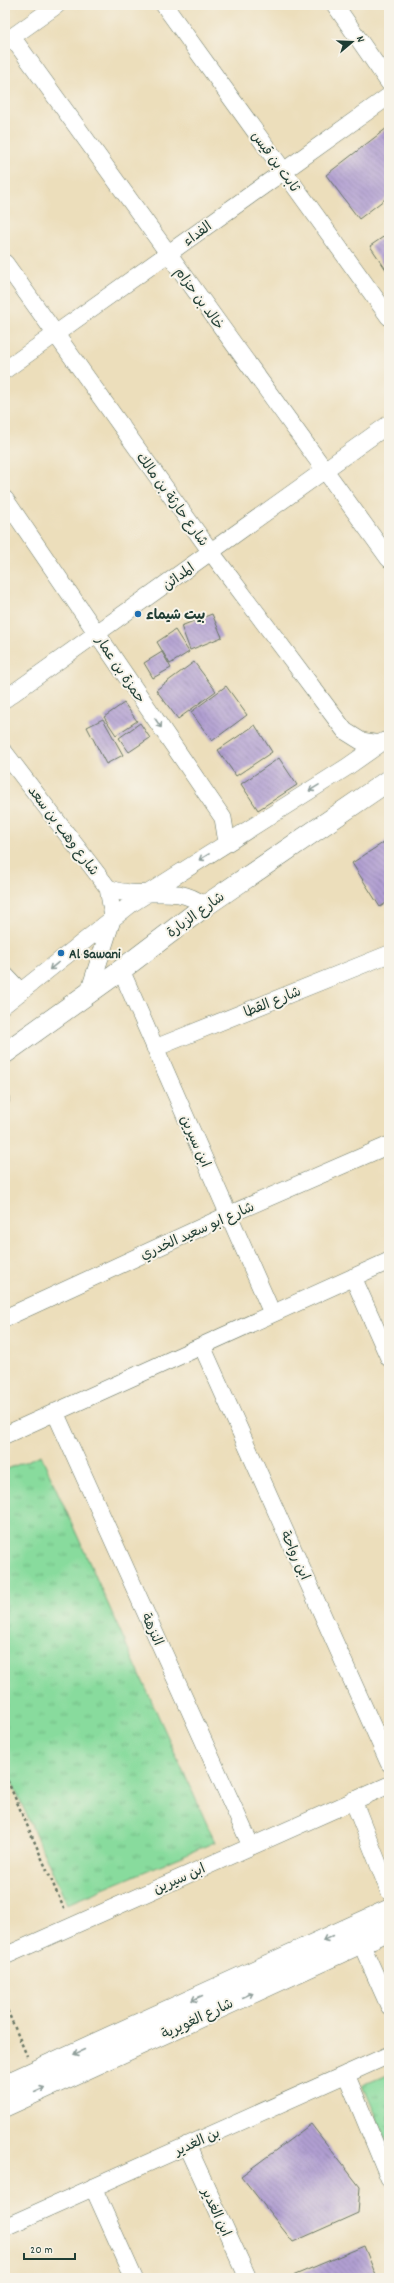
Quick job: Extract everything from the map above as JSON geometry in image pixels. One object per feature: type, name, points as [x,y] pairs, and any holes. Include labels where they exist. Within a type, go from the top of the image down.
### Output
[{"type":"street","points":[[8,39],[57,5]]},
{"type":"street","name":"ثابت بن قيس","points":[[164,5],[389,317]]},
{"type":"street","points":[[335,5],[389,83]]},
{"type":"street","name":"خالد بن حزام","points":[[8,39],[168,254],[389,559]]},
{"type":"street","name":"الفداء","points":[[5,370],[389,96]]},
{"type":"street","name":"شارع حارثة بن مالك","points":[[5,263],[211,552],[345,732],[361,741],[384,741]]},
{"type":"street","name":"المدائن","points":[[5,698],[389,424]]},
{"type":"street","name":"حمزة بن عمار","points":[[5,499],[223,818],[227,843]]},
{"type":"street","name":"شارع حارثة بن مالك","points":[[345,732],[349,750],[347,767]]},
{"type":"street","points":[[5,1004],[113,916],[347,767],[384,741]]},
{"type":"street","name":"شارع وهب بن سعد","points":[[5,753],[108,888],[113,916],[89,992]]},
{"type":"street","name":"شارع الزبارة","points":[[5,1053],[121,970],[205,906],[389,780]]},
{"type":"street","name":"شارع وهب بن سعد","points":[[108,888],[127,894],[182,893],[205,906]]},
{"type":"street","name":"شارع القطا","points":[[155,1048],[389,954]]},
{"type":"street","name":"ابن سيرين","points":[[121,970],[272,1312]]},
{"type":"street","points":[[5,975],[21,992]]},
{"type":"street","name":"شارع ابو سعيد الخدري","points":[[5,1318],[228,1215],[389,1145]]},
{"type":"street","points":[[5,1435],[202,1346],[272,1312],[389,1261]]},
{"type":"street","points":[[352,1277],[389,1358]]},
{"type":"street","name":"ابن رواحة","points":[[202,1346],[389,1763]]},
{"type":"street","name":"النزهة","points":[[55,1412],[251,1846]]},
{"type":"street","name":"ابن سيرين","points":[[5,1956],[389,1785]]},
{"type":"street","points":[[353,1800],[389,1891]]},
{"type":"street","name":"شارع الغويرية","points":[[9,2094],[357,1935],[389,1910]]},
{"type":"street","name":"شارع الغويرية","points":[[9,2094],[34,2072],[357,1935],[389,1930]]},
{"type":"street","points":[[357,1935],[389,2006]]},
{"type":"street","name":"بن الغدير","points":[[5,2227],[389,2055]]},
{"type":"street","points":[[346,2074],[389,2178]]},
{"type":"street","name":"ابن الغدير","points":[[187,2145],[248,2278]]},
{"type":"street","points":[[93,2187],[134,2278]]},
{"type":"path","points":[[5,1775],[72,1926]]},
{"type":"path","points":[[5,2005],[34,2072]]},
{"type":"green space","points":[[41,1455],[215,1842],[67,1904],[5,1767],[5,1470]]},
{"type":"green space","points":[[389,2074],[389,2147],[363,2085]]},
{"type":"building","points":[[387,128],[389,131],[389,196],[359,219],[326,175]]},
{"type":"building","points":[[389,233],[389,274],[370,246]]},
{"type":"building","points":[[212,614],[222,637],[190,650],[181,626]]},
{"type":"building","points":[[175,630],[189,652],[170,664],[157,642]]},
{"type":"building","points":[[162,652],[171,668],[153,678],[144,663]]},
{"type":"building","points":[[194,662],[216,691],[178,719],[156,690]]},
{"type":"building","points":[[226,686],[247,715],[212,741],[191,712]]},
{"type":"building","points":[[124,703],[137,721],[116,735],[104,717]]},
{"type":"building","points":[[103,719],[123,755],[106,764],[87,727]]},
{"type":"building","points":[[140,723],[150,738],[129,752],[119,738]]},
{"type":"building","points":[[255,725],[272,752],[236,776],[218,750]]},
{"type":"building","points":[[279,758],[297,785],[258,810],[241,784]]},
{"type":"building","points":[[389,839],[389,901],[380,907],[352,863]]},
{"type":"building","points":[[311,2124],[360,2187],[358,2213],[293,2242],[241,2176]]},
{"type":"building","points":[[364,2246],[377,2278],[288,2278]]},
{"type":"place","name":"بيت شيماء","points":[[138,614]]},
{"type":"place","name":"Al Sawani","points":[[61,953]]}]
